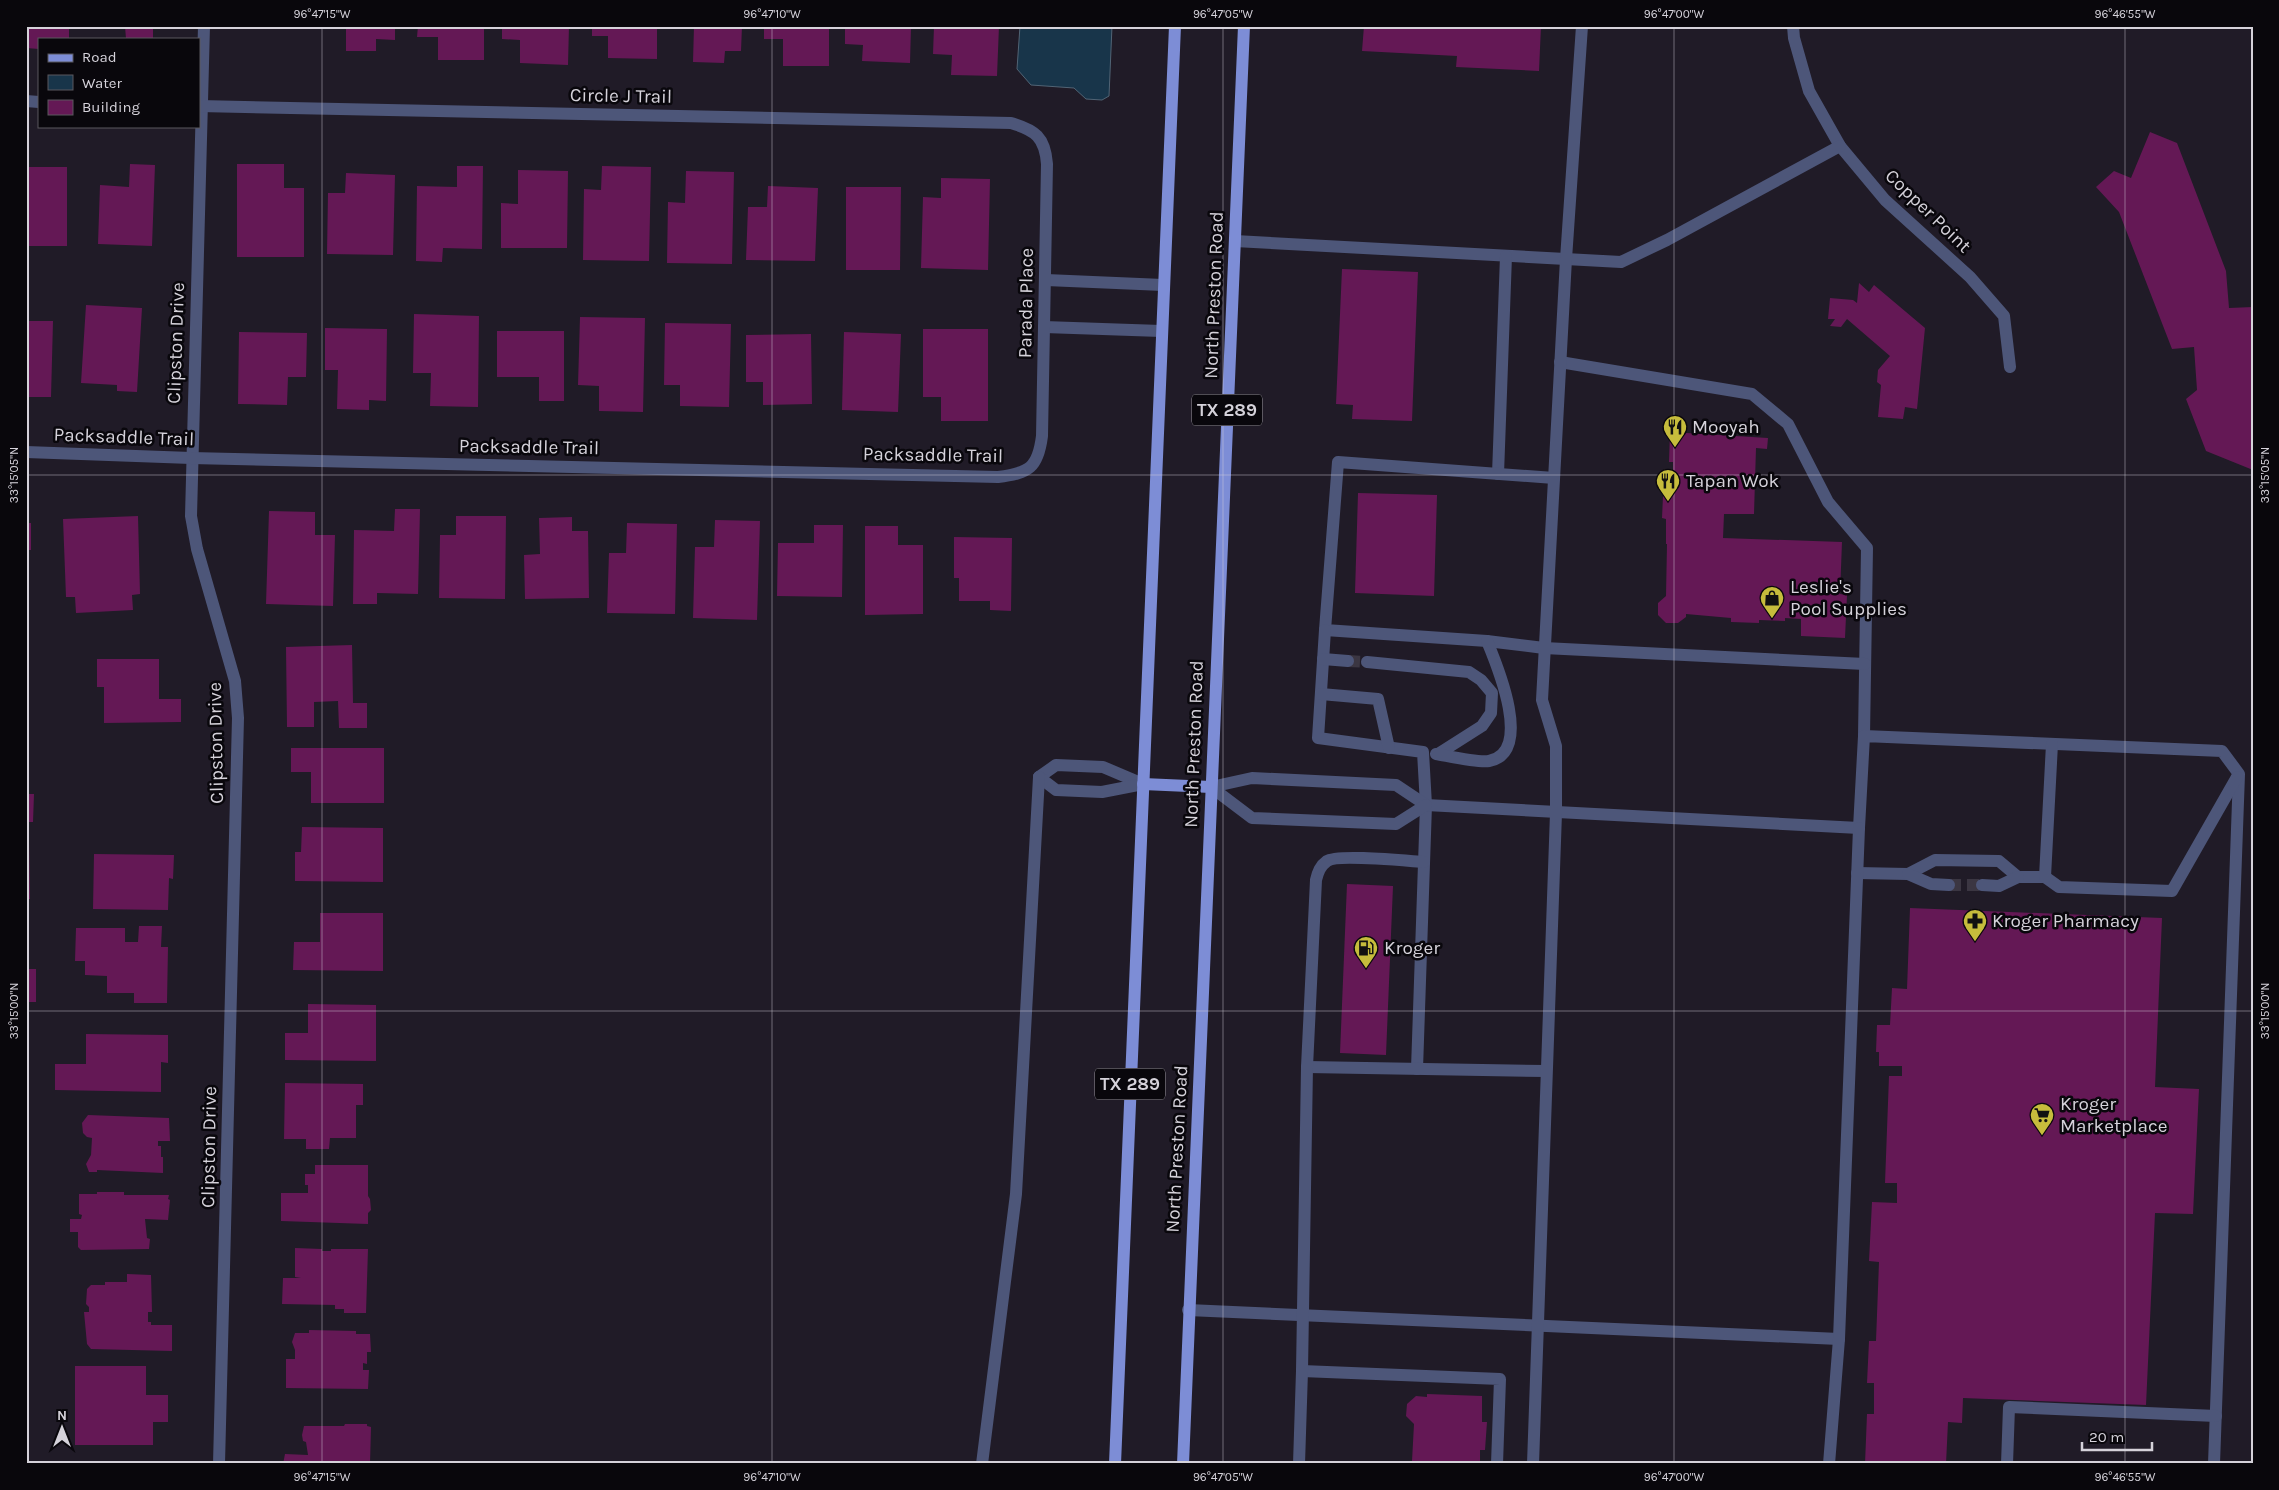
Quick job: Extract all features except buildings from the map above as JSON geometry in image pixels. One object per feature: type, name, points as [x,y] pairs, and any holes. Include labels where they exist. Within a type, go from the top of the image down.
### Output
[{"type":"main road","name":"TX 289","points":[[1115,1464],[1175,26]]},
{"type":"main road","name":"North Preston Road","points":[[1183,1464],[1188,1310],[1244,26]]},
{"type":"main road","points":[[1143,784],[1211,787]]},
{"type":"street","name":"Clipston Drive","points":[[200,106],[204,26]]},
{"type":"street","points":[[1533,1464],[1556,813],[1556,746],[1542,700],[1566,259],[1582,26]]},
{"type":"street","name":"Copper Point","points":[[1793,26],[1794,38],[1809,91],[1840,146],[1884,200],[1970,276],[2004,316],[2010,367]]},
{"type":"street","name":"Circle J Trail","points":[[200,106],[1011,123],[1030,129],[1039,137]]},
{"type":"street","name":"Clipston Drive","points":[[199,128],[191,516],[197,549],[236,680],[238,718],[219,1464]]},
{"type":"street","name":"Parada Place","points":[[1029,468],[1040,456],[1042,436],[1047,164],[1046,150],[1039,137]]},
{"type":"street","points":[[1235,241],[1621,262],[1667,240],[1840,146]]},
{"type":"street","points":[[1498,474],[1506,256]]},
{"type":"street","points":[[1046,280],[1163,285]]},
{"type":"street","points":[[1044,327],[1161,331]]},
{"type":"street","points":[[1560,362],[1752,394],[1788,424],[1828,502],[1867,548],[1864,736],[1839,1339],[1829,1464]]},
{"type":"street","name":"Packsaddle Trail","points":[[26,452],[191,458],[998,477],[1016,475],[1029,468]]},
{"type":"street","points":[[1487,641],[1505,687],[1510,714],[1509,743],[1500,756],[1488,761],[1318,738],[1338,462],[1554,478]]},
{"type":"street","points":[[1325,630],[1487,641],[1544,648],[1865,664]]},
{"type":"street","points":[[1323,659],[1348,661]]},
{"type":"street","points":[[1367,662],[1469,672],[1481,680],[1492,693],[1491,713],[1482,726],[1438,754]]},
{"type":"street","points":[[1321,694],[1378,699],[1389,748]]},
{"type":"street","points":[[1864,736],[2222,751],[2239,774],[2214,1464]]},
{"type":"street","points":[[2045,877],[2052,744]]},
{"type":"street","points":[[1417,1069],[1426,805],[1423,752]]},
{"type":"street","points":[[982,1464],[1016,1194],[1039,778],[1056,765],[1103,767],[1143,784]]},
{"type":"street","points":[[1982,885],[1999,886],[2018,877],[2045,877],[2060,887],[2172,891],[2239,774]]},
{"type":"street","points":[[1039,778],[1056,790],[1102,792],[1143,784]]},
{"type":"street","points":[[1211,787],[1252,778],[1396,785],[1426,805],[1859,828]]},
{"type":"street","points":[[1211,787],[1252,818],[1396,824],[1426,805]]},
{"type":"street","points":[[1299,1464],[1307,1067],[1316,880],[1319,869],[1329,859],[1424,862]]},
{"type":"street","points":[[1908,874],[1935,860],[1999,861],[2018,877]]},
{"type":"street","points":[[1857,873],[1908,874],[1931,884],[1950,885]]},
{"type":"street","points":[[1307,1067],[1546,1071]]},
{"type":"street","points":[[1188,1310],[1839,1339]]},
{"type":"street","points":[[1302,1371],[1500,1379],[1497,1464]]},
{"type":"street","points":[[2007,1464],[2008,1407],[2216,1416]]},
{"type":"water","points":[[1020,26],[1112,26],[1109,96],[1102,100],[1086,99],[1074,88],[1031,85],[1017,69]]},
{"type":"tunnel","points":[[1348,661],[1367,662]]},
{"type":"tunnel","points":[[1949,885],[1982,885]]},
{"type":"place","name":"Mooyah","points":[[1675,448]]},
{"type":"place","name":"Tapan Wok","points":[[1668,502]]},
{"type":"place","name":"Leslie's Pool Supplies","points":[[1772,619]]},
{"type":"place","name":"Kroger Pharmacy","points":[[1975,942]]},
{"type":"place","name":"Kroger","points":[[1366,969]]},
{"type":"place","name":"Kroger Marketplace","points":[[2042,1136]]}]
